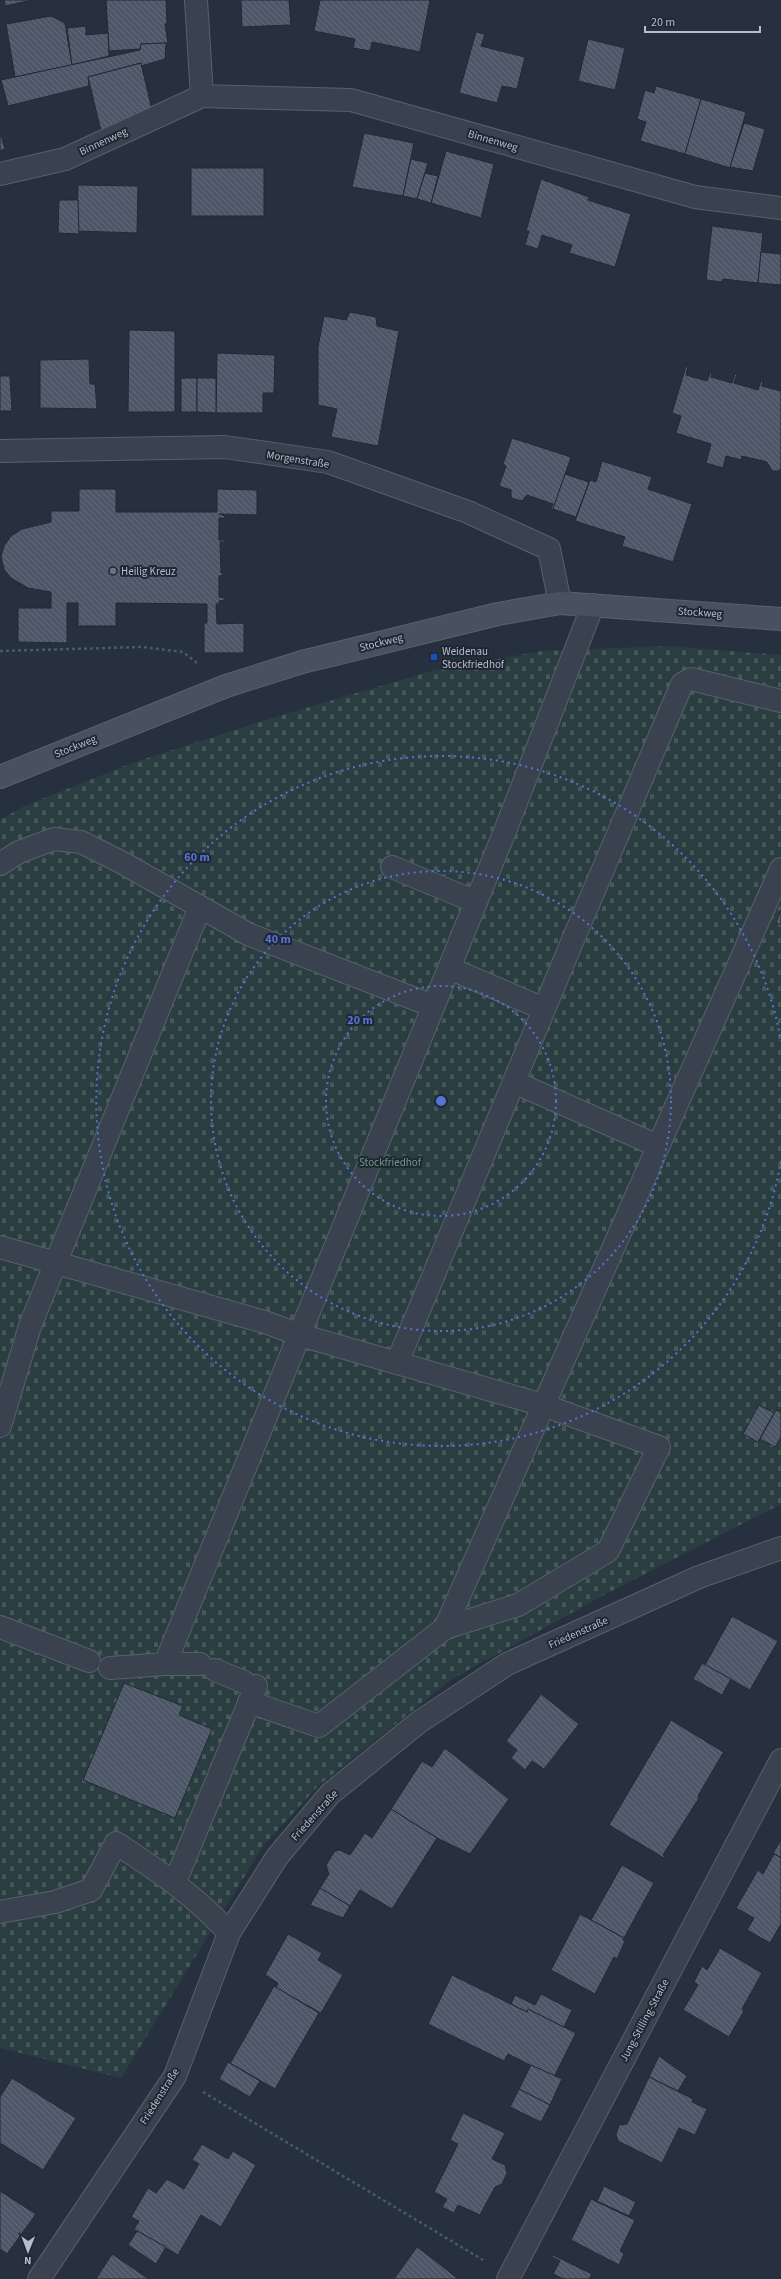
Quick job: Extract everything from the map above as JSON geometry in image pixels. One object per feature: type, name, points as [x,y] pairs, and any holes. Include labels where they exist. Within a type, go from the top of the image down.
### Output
[{"type":"street","points":[[196,0],[202,96]]},
{"type":"street","name":"Binnenweg","points":[[0,174],[65,159],[202,96],[351,100],[695,197],[781,208]]},
{"type":"street","name":"Morgenstraße","points":[[0,451],[225,447],[328,462],[468,512],[549,549],[560,603]]},
{"type":"street","name":"Stockweg","points":[[2,773],[226,686],[302,662],[396,638],[560,603],[692,611],[781,619]]},
{"type":"street","points":[[165,1664],[476,902],[593,605]]},
{"type":"street","points":[[397,1363],[544,1009],[682,684],[691,679],[781,701]]},
{"type":"street","points":[[0,864],[19,852],[54,839],[81,842],[122,862],[248,934],[433,1006]]},
{"type":"street","points":[[392,867],[476,902]]},
{"type":"street","points":[[445,1628],[781,869]]},
{"type":"street","points":[[0,1426],[30,1326],[200,907]]},
{"type":"street","points":[[449,968],[544,1009]]},
{"type":"street","points":[[514,1082],[658,1146]]},
{"type":"street","points":[[0,1247],[265,1322],[300,1335],[543,1405],[659,1447],[608,1551],[518,1605],[445,1628],[319,1726],[208,1667],[165,1664],[110,1668]]},
{"type":"street","name":"Friedenstraße","points":[[39,2279],[175,2076],[229,1933],[277,1857],[330,1794],[420,1722],[507,1664],[699,1577],[781,1548]]},
{"type":"street","points":[[0,1627],[89,1661]]},
{"type":"street","points":[[175,1882],[250,1690]]},
{"type":"street","name":"Jung-Stilling-Straße","points":[[509,2277],[781,1760]]},
{"type":"street","points":[[0,1912],[55,1902],[91,1890],[116,1843],[175,1882],[214,1916],[229,1933]]},
{"type":"path","points":[[0,651],[142,646],[183,652],[226,686]]},
{"type":"path","points":[[175,2076],[509,2277]]},
{"type":"green space","name":"Stockfriedhof","points":[[667,646],[781,655],[781,1504],[602,1596],[452,1679],[318,1786],[263,1846],[121,2078],[0,2048],[0,820],[22,807],[135,762],[279,716],[435,670],[542,651]]},
{"type":"building","points":[[4,0],[33,0],[5,6]]},
{"type":"building","points":[[106,0],[166,0],[167,24],[165,24],[168,43],[141,44],[140,49],[109,51]]},
{"type":"building","points":[[241,0],[289,0],[291,25],[242,27]]},
{"type":"building","points":[[320,0],[430,0],[420,52],[372,42],[370,51],[353,48],[355,39],[314,31]]},
{"type":"building","points":[[51,16],[65,23],[72,65],[15,77],[6,24]]},
{"type":"building","points":[[86,26],[86,35],[108,33],[109,56],[72,65],[67,28]]},
{"type":"building","points":[[476,32],[485,34],[481,46],[525,57],[517,89],[502,86],[497,103],[459,93]]},
{"type":"building","points":[[588,39],[625,48],[615,90],[578,81]]},
{"type":"building","points":[[166,43],[165,59],[141,66],[141,63],[88,77],[89,86],[8,106],[1,80],[140,50],[141,44]]},
{"type":"building","points":[[141,63],[152,110],[134,114],[136,121],[101,131],[88,77]]},
{"type":"building","points":[[656,86],[701,99],[685,154],[640,141],[646,122],[637,119],[645,90],[654,93]]},
{"type":"building","points":[[701,99],[746,112],[730,168],[685,154]]},
{"type":"building","points":[[744,123],[765,129],[753,171],[730,167]]},
{"type":"building","points":[[0,132],[5,149],[0,151]]},
{"type":"building","points":[[364,133],[414,143],[403,196],[352,187]]},
{"type":"building","points":[[446,151],[494,164],[481,218],[431,203]]},
{"type":"building","points":[[411,159],[428,163],[417,199],[403,196]]},
{"type":"building","points":[[191,168],[264,168],[264,216],[191,216]]},
{"type":"building","points":[[425,173],[438,176],[431,203],[417,199]]},
{"type":"building","points":[[541,179],[589,197],[588,200],[631,214],[615,267],[569,253],[572,245],[542,235],[538,249],[525,245],[529,231],[526,231]]},
{"type":"building","points":[[78,185],[138,186],[137,233],[77,231]]},
{"type":"building","points":[[59,200],[78,200],[79,234],[58,233]]},
{"type":"building","points":[[712,226],[763,233],[758,283],[723,279],[722,282],[706,280]]},
{"type":"building","points":[[761,252],[781,254],[781,285],[758,283]]},
{"type":"building","points":[[350,312],[376,317],[377,326],[399,331],[378,446],[331,437],[337,409],[318,405],[318,347],[324,316],[346,320]]},
{"type":"building","points":[[129,330],[175,331],[175,412],[128,412]]},
{"type":"building","points":[[217,353],[275,355],[274,393],[263,393],[263,413],[216,413]]},
{"type":"building","points":[[89,359],[90,384],[95,384],[97,409],[40,408],[40,360]]},
{"type":"building","points":[[686,366],[688,366],[686,375],[707,381],[710,373],[712,373],[711,377],[732,383],[735,374],[737,374],[734,383],[758,390],[761,381],[763,382],[762,386],[781,391],[781,468],[779,471],[772,471],[767,462],[742,456],[741,460],[726,456],[723,468],[706,463],[711,444],[676,433],[681,416],[672,413]]},
{"type":"building","points":[[0,376],[10,376],[12,411],[0,411]]},
{"type":"building","points":[[181,378],[197,378],[197,412],[181,412]]},
{"type":"building","points":[[197,378],[216,378],[216,413],[197,412]]},
{"type":"building","points":[[512,438],[571,457],[553,510],[551,509],[553,504],[527,495],[522,501],[511,498],[511,490],[499,486],[506,466],[503,464]]},
{"type":"building","points":[[602,461],[652,477],[648,489],[692,504],[673,562],[622,546],[625,537],[575,521],[590,480],[596,482]]},
{"type":"building","points":[[565,474],[589,482],[576,517],[553,509]]},
{"type":"building","name":"Heilig Kreuz","points":[[79,489],[116,489],[116,512],[217,512],[217,489],[257,490],[257,515],[219,514],[225,516],[225,518],[219,518],[219,540],[225,540],[225,542],[220,542],[221,573],[225,575],[219,576],[219,597],[225,598],[225,600],[219,601],[219,604],[216,604],[217,624],[244,623],[244,653],[204,653],[204,623],[207,623],[207,604],[116,603],[116,626],[78,626],[78,603],[67,603],[67,643],[18,642],[18,608],[51,608],[51,592],[28,588],[11,578],[4,569],[1,557],[4,546],[11,536],[22,529],[51,522],[51,511],[79,511]]},
{"type":"building","points":[[781,910],[781,925],[776,922]]},
{"type":"building","points":[[759,1405],[774,1413],[758,1442],[743,1434]]},
{"type":"building","points":[[776,1410],[781,1412],[781,1437],[775,1447],[760,1439]]},
{"type":"building","points":[[732,1616],[778,1641],[750,1690],[705,1665]]},
{"type":"building","points":[[702,1663],[731,1679],[722,1695],[693,1679]]},
{"type":"building","points":[[124,1683],[183,1706],[179,1715],[212,1729],[175,1818],[83,1780]]},
{"type":"building","points":[[541,1694],[579,1724],[544,1769],[532,1761],[525,1770],[511,1758],[517,1750],[506,1741]]},
{"type":"building","points":[[671,1720],[725,1753],[723,1753],[698,1796],[699,1798],[663,1855],[665,1856],[664,1858],[609,1825]]},
{"type":"building","points":[[445,1748],[509,1799],[470,1854],[437,1838],[391,1809],[422,1761],[432,1767]]},
{"type":"building","points":[[391,1809],[437,1838],[392,1909],[360,1890],[350,1906],[320,1888],[329,1874],[326,1865],[335,1851],[340,1850],[350,1855],[365,1833],[372,1838]]},
{"type":"building","points":[[781,1840],[781,1858],[773,1853]]},
{"type":"building","points":[[774,1854],[781,1858],[781,1924],[770,1943],[747,1930],[754,1918],[736,1908],[758,1870],[763,1874]]},
{"type":"building","points":[[622,1865],[654,1883],[624,1938],[591,1920]]},
{"type":"building","points":[[320,1888],[350,1906],[343,1918],[310,1905]]},
{"type":"building","points":[[580,1914],[624,1938],[623,1940],[625,1941],[617,1959],[614,1957],[595,1994],[551,1970]]},
{"type":"building","points":[[288,1934],[322,1953],[318,1960],[343,1975],[321,2013],[276,1988],[278,1983],[265,1975]]},
{"type":"building","points":[[720,1948],[762,1973],[742,2009],[744,2011],[729,2037],[683,2010],[698,1985],[694,1982],[702,1966],[707,1970]]},
{"type":"building","points":[[452,1975],[527,2012],[528,2009],[576,2033],[554,2077],[508,2054],[504,2061],[428,2024]]},
{"type":"building","points":[[274,1986],[319,2013],[275,2089],[228,2062],[231,2062]]},
{"type":"building","points":[[541,1994],[572,2010],[564,2027],[528,2009],[527,2012],[511,2004],[515,1995],[535,2005]]},
{"type":"building","points":[[659,2056],[687,2076],[678,2091],[649,2077]]},
{"type":"building","points":[[228,2062],[260,2081],[250,2097],[219,2079]]},
{"type":"building","points":[[531,2065],[562,2079],[550,2105],[519,2089]]},
{"type":"building","points":[[649,2077],[693,2099],[692,2102],[707,2109],[695,2135],[679,2128],[662,2163],[618,2141],[616,2134],[619,2125],[627,2124]]},
{"type":"building","points":[[12,2078],[76,2118],[43,2170],[0,2143],[0,2097]]},
{"type":"building","points":[[519,2089],[550,2105],[541,2122],[510,2107]]},
{"type":"building","points":[[463,2113],[505,2133],[492,2159],[505,2165],[507,2173],[502,2184],[495,2187],[480,2215],[458,2205],[454,2213],[442,2207],[447,2199],[434,2192],[458,2144],[450,2140]]},
{"type":"building","points":[[202,2144],[228,2159],[233,2151],[256,2165],[221,2227],[201,2215],[178,2255],[134,2229],[139,2221],[131,2217],[148,2188],[156,2193],[167,2179],[184,2189],[199,2164],[192,2160]]},
{"type":"building","points":[[604,2186],[636,2202],[629,2216],[597,2201]]},
{"type":"building","points":[[0,2191],[36,2214],[7,2254],[0,2249]]},
{"type":"building","points":[[591,2199],[635,2220],[620,2251],[624,2254],[619,2265],[571,2240]]},
{"type":"building","points":[[137,2231],[166,2247],[156,2264],[128,2245]]},
{"type":"building","points":[[417,2247],[442,2266],[458,2279],[394,2279]]},
{"type":"building","points":[[112,2254],[149,2279],[96,2279]]},
{"type":"building","points":[[553,2255],[592,2274],[589,2279],[564,2279],[553,2274],[560,2261],[552,2257]]},
{"type":"place","name":"Heilig Kreuz","points":[[113,571]]},
{"type":"place","name":"Weidenau Stockfriedhof","points":[[434,657]]}]
